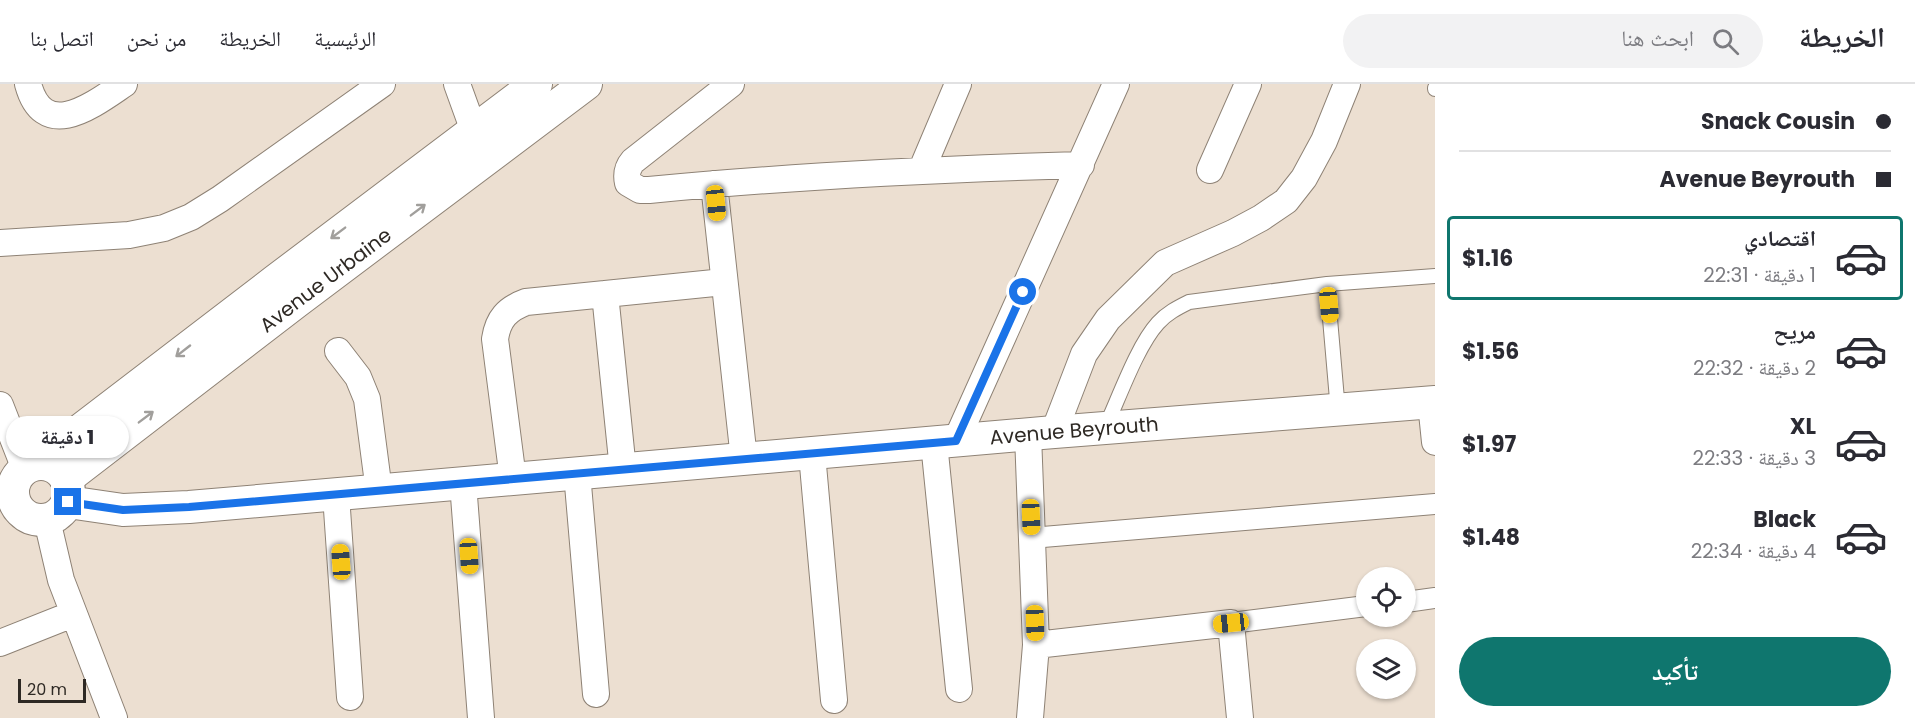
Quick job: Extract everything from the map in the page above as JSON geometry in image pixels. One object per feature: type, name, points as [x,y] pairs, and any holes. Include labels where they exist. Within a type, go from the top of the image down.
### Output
[{"type":"street","points":[[28,84],[30,93],[38,105],[48,114],[62,116],[76,113],[90,106],[124,84]]},
{"type":"street","points":[[0,243],[129,235],[191,217],[220,199],[382,84]]},
{"type":"street","points":[[457,84],[474,131]]},
{"type":"street","name":"Avenue Urbaine","points":[[19,478],[275,280],[536,84]]},
{"type":"street","name":"Avenue Urbaine","points":[[42,509],[296,302],[586,84]]},
{"type":"street","points":[[731,84],[637,157],[630,165],[626,177],[628,183],[640,190],[922,169],[1081,165]]},
{"type":"street","points":[[922,169],[958,84]]},
{"type":"street","points":[[958,689],[945,442],[1081,165],[1116,84]]},
{"type":"street","points":[[1210,170],[1248,84]]},
{"type":"street","points":[[1030,718],[1036,645],[1031,538],[1041,433],[1084,354],[1108,319],[1165,263],[1233,233],[1286,201],[1304,178],[1324,141],[1347,84]]},
{"type":"street","points":[[714,183],[744,459]]},
{"type":"street","points":[[513,479],[495,339],[500,320],[506,312],[526,303],[724,282]]},
{"type":"street","points":[[605,294],[623,470]]},
{"type":"street","points":[[338,351],[358,377],[367,399],[379,491]]},
{"type":"street","points":[[1433,403],[1435,442]]},
{"type":"street","name":"Avenue Beyrouth","points":[[42,509],[123,510],[189,507],[1041,433],[1433,403]]},
{"type":"street","points":[[0,405],[19,478],[13,497],[16,505],[21,513],[42,509]]},
{"type":"street","points":[[812,454],[834,700]]},
{"type":"street","points":[[19,478],[54,467],[61,472],[42,509],[61,580],[114,718]]},
{"type":"street","points":[[577,473],[596,694]]},
{"type":"street","points":[[463,483],[481,718]]},
{"type":"street","points":[[336,495],[350,697]]},
{"type":"street","points":[[1031,538],[1435,504]]},
{"type":"street","points":[[1416,601],[1435,598]]},
{"type":"street","points":[[1036,645],[1356,607]]},
{"type":"street","points":[[0,643],[73,614]]},
{"type":"street","points":[[1231,623],[1240,718]]},
{"type":"lane","points":[[1105,428],[1145,342],[1157,324],[1171,311],[1189,302],[1327,284],[1435,276]]},
{"type":"lane","points":[[1327,284],[1338,411]]},
{"type":"route","points":[[68,502],[123,510],[189,507],[956,441],[1023,292]]}]
